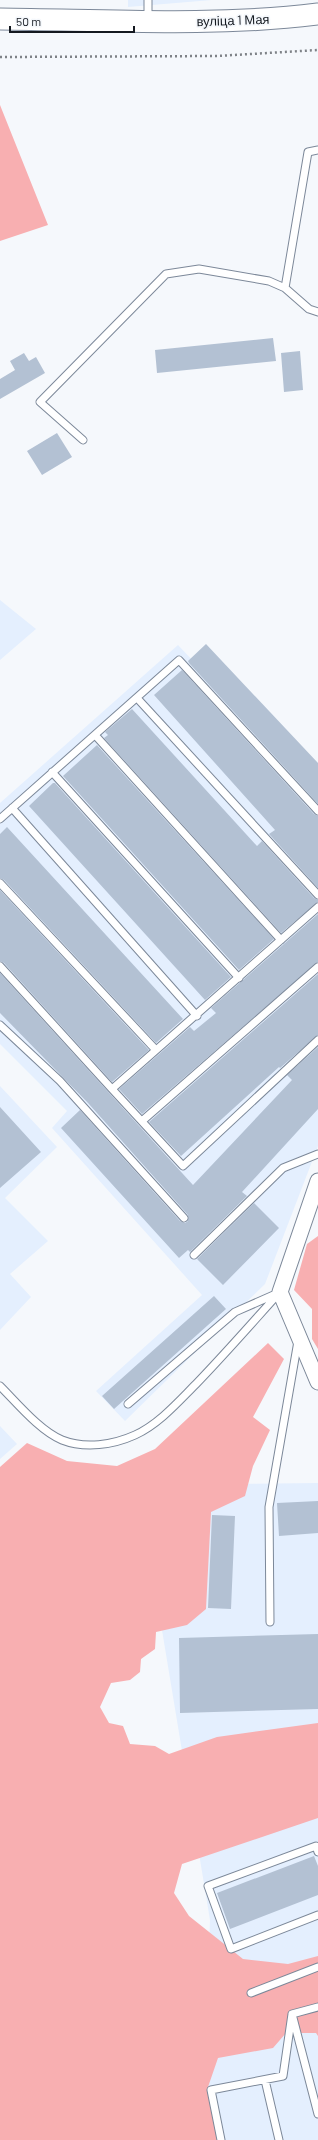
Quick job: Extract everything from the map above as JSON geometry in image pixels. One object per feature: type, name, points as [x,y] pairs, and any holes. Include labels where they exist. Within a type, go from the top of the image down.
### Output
[{"type":"main road","name":"вуліца 1 Мая","points":[[0,19],[148,22],[286,18],[317,11]]},
{"type":"street","points":[[318,1181],[280,1292],[318,1382]]},
{"type":"lane","points":[[148,0],[148,22]]},
{"type":"lane","points":[[285,288],[308,152],[318,150]]},
{"type":"lane","points":[[83,440],[40,402],[166,274],[199,269],[269,281],[285,288],[309,309],[318,312]]},
{"type":"lane","points":[[0,819],[179,660],[318,811]]},
{"type":"lane","points":[[137,698],[318,895]]},
{"type":"lane","points":[[95,735],[281,940]]},
{"type":"lane","points":[[52,772],[239,978]]},
{"type":"lane","points":[[12,808],[197,1016]]},
{"type":"lane","points":[[0,883],[155,1049]]},
{"type":"lane","points":[[112,1089],[155,1049],[197,1016],[318,907]]},
{"type":"lane","points":[[0,966],[183,1166],[318,1040]]},
{"type":"lane","points":[[142,1121],[318,967]]},
{"type":"lane","points":[[0,1025],[60,1081],[184,1218]]},
{"type":"lane","points":[[194,1255],[283,1168],[318,1154]]},
{"type":"lane","points":[[0,1386],[39,1424],[60,1439],[90,1445],[122,1439],[136,1434],[151,1425],[176,1404],[224,1356],[280,1292]]},
{"type":"lane","points":[[128,1404],[235,1312],[280,1292]]},
{"type":"lane","points":[[270,1622],[269,1507],[299,1337]]},
{"type":"lane","points":[[318,1852],[316,1846],[208,1886],[232,1949],[318,1915]]},
{"type":"lane","points":[[251,1993],[318,1968]]},
{"type":"lane","points":[[292,2014],[318,2007]]},
{"type":"lane","points":[[221,2140],[211,2090],[283,2076],[292,2014]]},
{"type":"lane","points":[[292,2014],[318,2114]]},
{"type":"lane","points":[[265,2080],[279,2140]]},
{"type":"path","points":[[0,57],[217,56],[318,50]]},
{"type":"shaded area","points":[[128,0],[212,0],[128,7]]},
{"type":"shaded area","points":[[0,105],[48,225],[0,241]]},
{"type":"shaded area","points":[[0,600],[36,629],[0,660]]},
{"type":"shaded area","points":[[178,645],[318,793],[318,1146],[265,1284],[125,1421],[96,1391],[202,1295],[52,1128],[67,1111],[0,1044],[0,803]]},
{"type":"shaded area","points":[[0,1086],[57,1147],[5,1198],[48,1241],[10,1274],[31,1297],[0,1330]]},
{"type":"shaded area","points":[[318,1236],[318,1349],[312,1339],[312,1309],[294,1290],[307,1244]]},
{"type":"shaded area","points":[[268,1343],[284,1359],[253,1417],[270,1430],[253,1466],[245,1496],[211,1512],[206,1609],[187,1625],[156,1632],[155,1649],[141,1659],[140,1672],[130,1680],[111,1683],[100,1707],[109,1723],[123,1726],[130,1744],[155,1746],[169,1754],[217,1737],[318,1723],[318,1818],[182,1864],[174,1893],[189,1916],[243,1959],[288,1964],[318,1956],[318,2036],[316,2033],[286,2033],[273,2048],[218,2058],[208,2087],[217,2140],[0,2140],[0,1467],[27,1443],[67,1461],[117,1466],[155,1449]]},
{"type":"shaded area","points":[[0,1426],[17,1444],[0,1459]]},
{"type":"shaded area","points":[[318,1483],[318,2140],[213,2140],[204,2087],[210,1920],[159,1612],[220,1484]]},
{"type":"building","points":[[273,338],[276,361],[157,373],[155,350]]},
{"type":"building","points":[[300,351],[303,390],[284,392],[281,353]]},
{"type":"building","points":[[24,353],[29,361],[36,357],[45,373],[0,399],[0,379],[15,370],[10,361]]},
{"type":"building","points":[[57,433],[72,457],[42,475],[27,451]]},
{"type":"building","points":[[206,644],[318,763],[318,804],[189,663],[188,661]]},
{"type":"building","points":[[182,670],[314,814],[318,816],[318,888],[269,834],[275,830],[154,695]]},
{"type":"building","points":[[132,709],[257,846],[262,841],[314,898],[318,900],[318,902],[281,933],[104,738],[108,735],[105,732]]},
{"type":"building","points":[[97,745],[274,939],[239,970],[63,776]]},
{"type":"building","points":[[53,783],[55,783],[231,977],[205,1000],[29,806]]},
{"type":"building","points":[[7,827],[183,1019],[156,1043],[4,880],[0,878],[0,834]]},
{"type":"building","points":[[0,890],[149,1050],[112,1082],[4,963],[0,961]]},
{"type":"building","points":[[318,914],[318,962],[142,1114],[119,1089],[190,1027],[194,1031],[216,1013],[211,1008]]},
{"type":"building","points":[[0,973],[193,1185],[292,1080],[287,1075],[318,1047],[318,1109],[242,1192],[247,1196],[190,1252],[188,1250],[179,1258],[61,1128],[80,1110],[180,1221],[185,1223],[188,1221],[188,1215],[88,1103],[0,1013]]},
{"type":"building","points":[[318,974],[318,1035],[280,1068],[279,1067],[181,1156],[149,1122]]},
{"type":"building","points":[[0,1107],[41,1152],[0,1188]]},
{"type":"building","points":[[254,1203],[279,1228],[223,1285],[197,1259]]},
{"type":"building","points":[[214,1296],[226,1309],[114,1409],[102,1396]]},
{"type":"building","points":[[318,1501],[318,1533],[279,1536],[277,1503]]},
{"type":"building","points":[[212,1515],[235,1516],[231,1609],[208,1608]]},
{"type":"building","points":[[318,1634],[318,1709],[180,1713],[179,1638]]},
{"type":"building","points":[[314,1856],[318,1866],[318,1895],[230,1929],[217,1893]]}]
